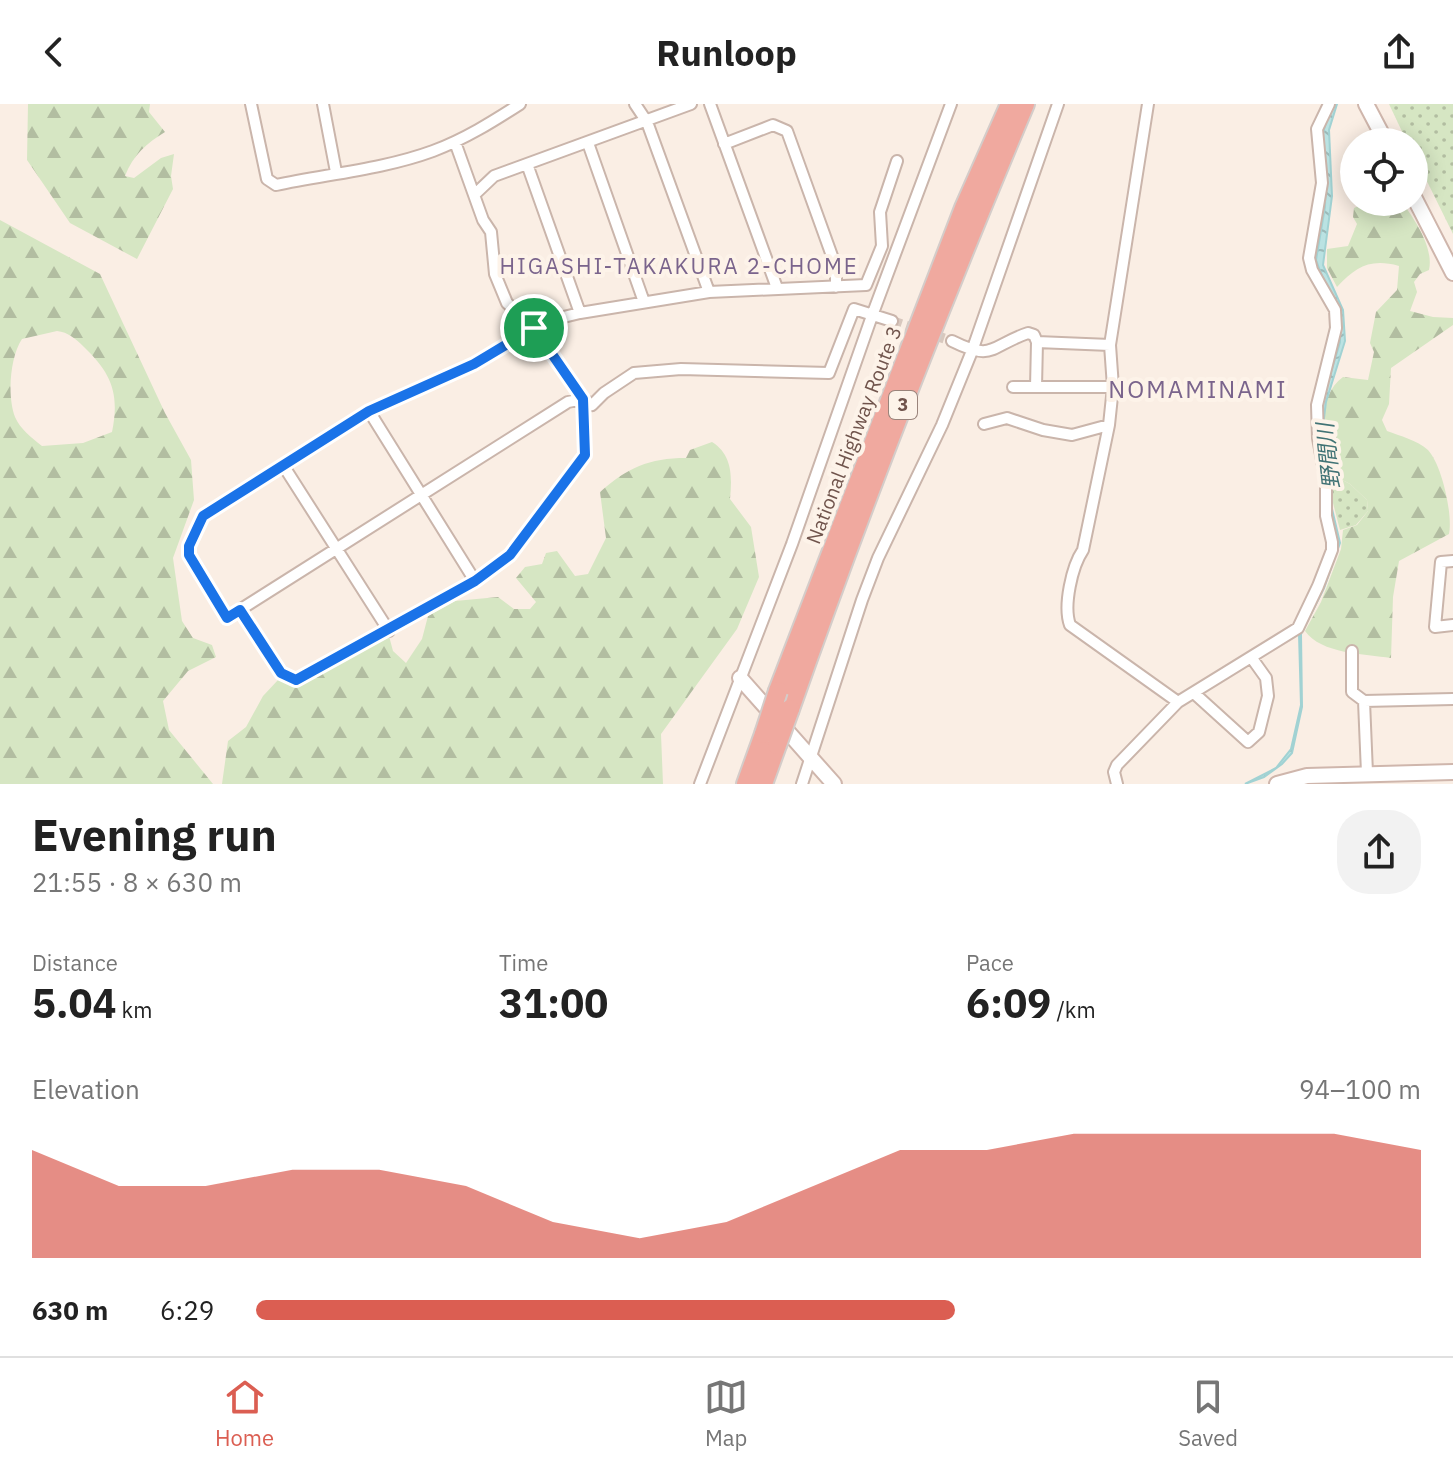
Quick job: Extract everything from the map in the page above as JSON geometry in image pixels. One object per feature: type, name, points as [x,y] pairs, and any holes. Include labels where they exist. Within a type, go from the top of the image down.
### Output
[{"type":"highway","name":"National Highway Route 3","points":[[763,784],[778,691],[964,208],[1010,104]]},
{"type":"highway","name":"National Highway Route 3","points":[[746,784],[790,709],[923,353],[1025,104]]},
{"type":"street","points":[[251,104],[267,179],[276,185],[394,162],[455,142],[520,104]]},
{"type":"street","points":[[323,104],[336,172]]},
{"type":"street","points":[[635,104],[647,122],[709,292]]},
{"type":"street","points":[[474,195],[494,176],[691,104]]},
{"type":"street","points":[[710,104],[777,288]]},
{"type":"street","points":[[700,784],[792,544],[951,104]]},
{"type":"street","points":[[802,784],[862,600],[878,558],[942,425],[972,351],[1058,104]]},
{"type":"street","points":[[1148,104],[1110,345],[1113,387],[1109,425],[1083,550],[1074,564],[1068,620],[1070,625],[1178,702]]},
{"type":"street","points":[[1114,783],[1117,765],[1178,702],[1298,628],[1332,550],[1326,516],[1326,482],[1318,438],[1317,405],[1335,340],[1336,315],[1312,270],[1309,258],[1322,183],[1317,129],[1329,104]]},
{"type":"street","points":[[1366,104],[1379,128]]},
{"type":"street","points":[[724,144],[773,125],[787,131],[836,267],[836,287]]},
{"type":"street","points":[[455,142],[483,220],[491,232],[495,274],[507,303],[534,328],[583,399],[592,405],[634,373],[681,369],[829,373],[854,309],[892,321]]},
{"type":"street","points":[[588,143],[644,302]]},
{"type":"street","points":[[583,399],[568,402],[227,618],[189,555],[189,546],[203,516],[369,411],[474,364],[543,322],[709,292],[866,285],[882,246],[880,212],[897,161]]},
{"type":"street","points":[[527,164],[580,313]]},
{"type":"street","points":[[1424,216],[1453,273]]},
{"type":"street","points":[[952,341],[972,351],[986,353],[1028,333],[1034,335],[1037,342],[1036,387]]},
{"type":"street","points":[[1037,342],[1110,345]]},
{"type":"street","points":[[1013,387],[1113,387]]},
{"type":"street","points":[[240,610],[281,673],[296,680],[475,581],[510,555],[585,455],[583,399]]},
{"type":"street","points":[[369,411],[475,581]]},
{"type":"street","points":[[984,424],[1007,418],[1043,430],[1072,435],[1109,425]]},
{"type":"street","points":[[283,465],[389,631]]},
{"type":"street","points":[[1453,561],[1441,562],[1435,627],[1453,625]]},
{"type":"street","points":[[1352,651],[1352,692],[1364,701],[1453,699]]},
{"type":"street","points":[[1195,694],[1248,742],[1259,732],[1268,696],[1266,678],[1251,657]]},
{"type":"street","points":[[740,678],[834,784]]},
{"type":"street","points":[[1364,701],[1367,773]]},
{"type":"street","points":[[1277,784],[1307,776],[1453,772]]},
{"type":"green space","points":[[28,104],[150,104],[149,112],[165,132],[141,150],[125,176],[134,178],[161,158],[174,154],[173,189],[137,259],[70,223],[27,160]]},
{"type":"green space","points":[[1389,104],[1453,104],[1453,234],[1428,183],[1428,128],[1400,128]]},
{"type":"green space","points":[[1411,216],[1426,244],[1430,262],[1429,270],[1420,274],[1414,282],[1417,292],[1410,311],[1453,318],[1453,325],[1391,368],[1389,404],[1382,420],[1387,431],[1419,444],[1433,457],[1445,490],[1450,526],[1449,534],[1399,561],[1393,597],[1391,658],[1332,649],[1312,639],[1305,631],[1321,602],[1341,549],[1343,530],[1357,525],[1368,511],[1367,500],[1350,484],[1335,476],[1325,424],[1328,398],[1343,377],[1368,380],[1374,352],[1370,343],[1376,312],[1397,290],[1399,266],[1380,263],[1364,266],[1337,287],[1327,268],[1327,249],[1348,246],[1357,224],[1353,217]]},
{"type":"green space","points":[[0,220],[100,274],[165,413],[191,460],[194,500],[173,558],[182,621],[193,638],[212,645],[216,657],[188,671],[163,701],[169,730],[213,784],[0,784]],"holes":[[[61,332],[81,344],[107,375],[115,406],[112,432],[83,443],[42,446],[15,417],[11,398],[12,366],[22,339]]]},
{"type":"green space","points":[[712,442],[727,460],[731,475],[730,499],[751,527],[759,577],[737,629],[661,734],[663,784],[222,784],[228,741],[246,727],[263,696],[278,680],[323,671],[389,636],[393,651],[406,663],[422,639],[428,616],[455,601],[498,597],[514,609],[530,609],[536,602],[516,578],[525,567],[542,564],[546,553],[557,551],[575,576],[588,574],[606,538],[600,492],[639,466],[686,458],[690,450]]},
{"type":"green space","points":[[1333,475],[1350,484],[1367,500],[1368,511],[1356,525],[1340,530],[1333,503]]},
{"type":"water","name":"野間川","points":[[1331,104],[1337,104],[1329,130],[1332,196],[1323,265],[1343,310],[1345,341],[1326,402],[1323,426],[1332,475],[1332,509],[1340,543],[1324,588],[1301,634],[1302,707],[1292,753],[1282,764],[1264,777],[1245,784],[1276,768],[1291,749],[1301,705],[1299,634],[1322,586],[1337,543],[1330,514],[1320,409],[1340,342],[1340,324],[1316,260],[1325,207],[1326,172],[1322,137]]},
{"type":"tunnel","points":[[892,321],[952,341]]},
{"type":"district","name":"HIGASHI-TAKAKURA 2-CHOME","points":[[679,266]]},
{"type":"district","name":"NOMAMINAMI","points":[[1198,390]]},
{"type":"route","points":[[534,328],[583,399],[585,455],[561,488],[510,555],[475,581],[296,680],[281,673],[240,610],[227,618],[189,555],[189,546],[203,516],[369,411],[474,364],[534,328]]}]
